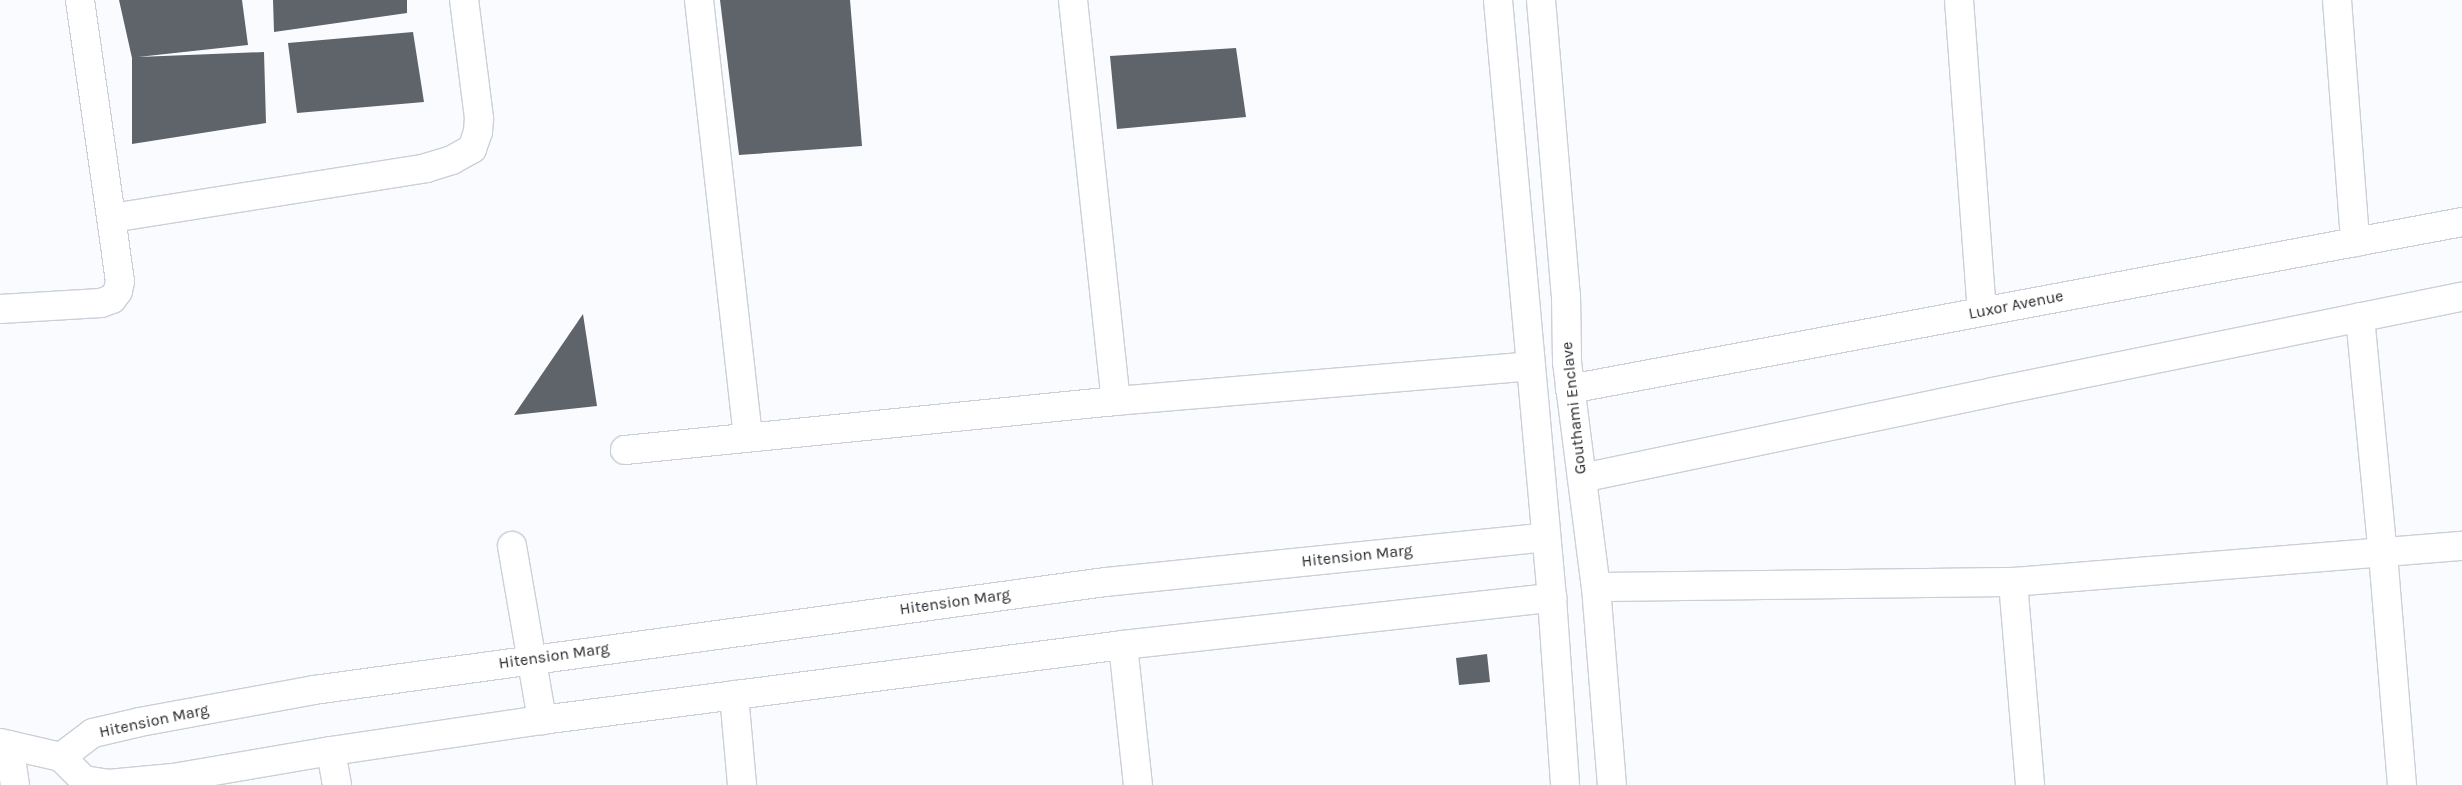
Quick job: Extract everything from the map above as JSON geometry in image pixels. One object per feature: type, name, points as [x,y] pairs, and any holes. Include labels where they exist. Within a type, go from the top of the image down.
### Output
[{"type":"street","points":[[0,309],[101,303],[112,299],[118,291],[120,281],[112,218],[80,0]]},
{"type":"street","points":[[112,218],[426,168],[452,160],[472,149],[478,132],[479,118],[464,0]]},
{"type":"street","points":[[699,0],[748,436]]},
{"type":"street","points":[[1073,0],[1116,401]]},
{"type":"street","points":[[1498,0],[1529,366],[1552,598],[1565,785]]},
{"type":"street","name":"Gouthami Enclave","points":[[1541,0],[1566,295],[1567,362],[1596,587],[1612,785]]},
{"type":"street","points":[[1959,0],[1982,311]]},
{"type":"street","points":[[2337,0],[2355,242]]},
{"type":"street","name":"Luxor Avenue","points":[[1570,390],[2462,222]]},
{"type":"street","points":[[1582,478],[2360,317],[2462,298]]},
{"type":"street","points":[[2360,317],[2384,554],[2402,785]]},
{"type":"street","points":[[626,450],[748,436],[1116,401],[1529,366]]},
{"type":"street","name":"Hitension Marg","points":[[61,758],[93,733],[140,722],[314,690],[1106,582],[1546,537]]},
{"type":"street","points":[[512,546],[542,720]]},
{"type":"street","points":[[1596,587],[2013,582],[2384,554],[2462,546]]},
{"type":"street","points":[[2013,582],[2030,785]]},
{"type":"street","points":[[15,785],[5,744],[61,758],[84,780],[108,784],[173,778],[331,751],[542,720],[1123,645],[1552,598]]},
{"type":"street","points":[[1123,645],[1138,785]]},
{"type":"street","points":[[734,695],[742,785]]},
{"type":"street","points":[[331,751],[337,785]]},
{"type":"building","points":[[119,0],[242,0],[248,45],[138,57],[264,52],[266,123],[132,144],[132,58]]},
{"type":"building","points":[[273,0],[407,0],[407,13],[274,32]]},
{"type":"building","points":[[720,0],[850,0],[862,146],[739,155]]},
{"type":"building","points":[[413,32],[424,102],[297,113],[288,43]]},
{"type":"building","points":[[1236,48],[1246,117],[1117,129],[1110,56]]},
{"type":"building","points":[[583,314],[597,406],[514,415]]},
{"type":"building","points":[[1487,654],[1490,682],[1459,685],[1456,658]]}]
